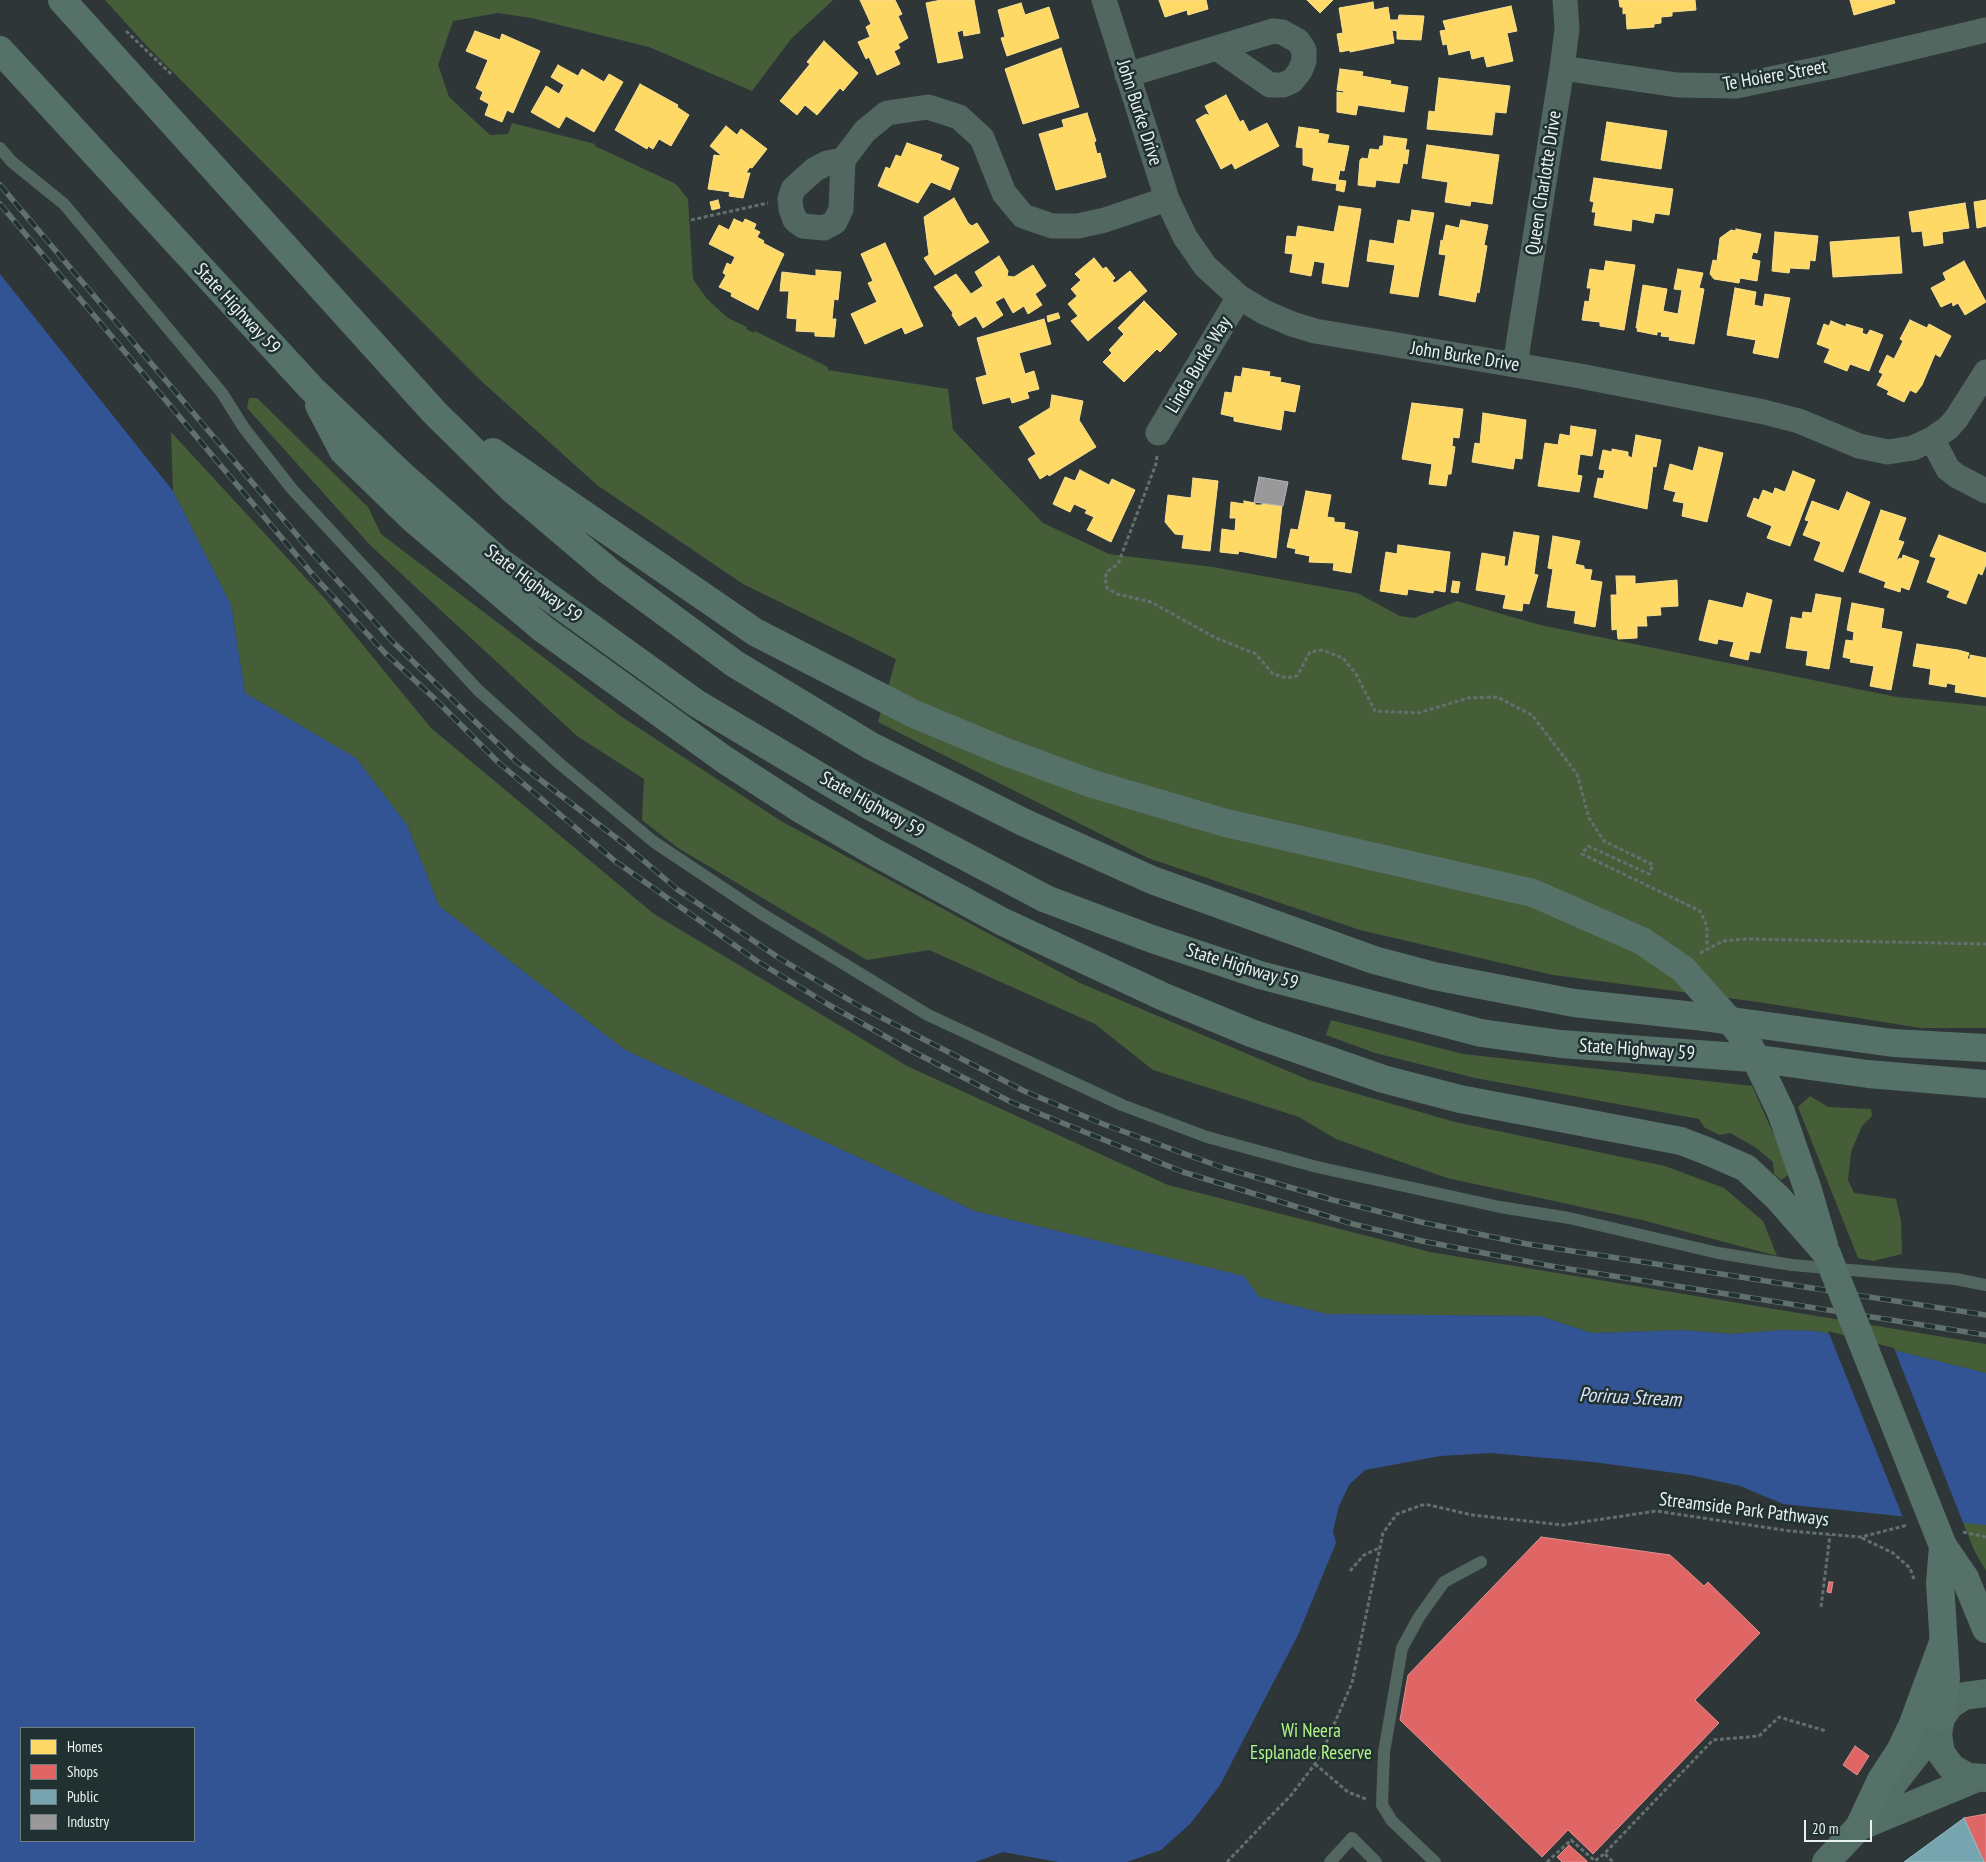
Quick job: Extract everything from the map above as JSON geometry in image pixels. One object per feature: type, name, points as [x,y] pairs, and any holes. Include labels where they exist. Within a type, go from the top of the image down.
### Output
[{"type":"main road","name":"State Highway 59","points":[[62,0],[434,412],[512,489],[603,566],[735,664],[871,746],[1023,822],[1152,880],[1374,960],[1434,976],[1574,1003],[1695,1016],[1893,1043],[1986,1048]]},
{"type":"main road","name":"State Highway 59","points":[[0,50],[311,388],[403,476],[499,561],[696,702],[864,803],[1046,899],[1152,939],[1260,975],[1481,1033],[1561,1044],[1752,1058],[1868,1074],[1986,1084]]},
{"type":"main road","points":[[311,388],[343,452],[419,524],[543,629],[725,760],[802,810],[876,853],[1001,921],[1164,997],[1251,1033],[1383,1079],[1460,1099],[1681,1141],[1707,1151],[1746,1168],[1778,1198],[1827,1254]]},
{"type":"main road","points":[[434,412],[756,632],[914,714],[1003,751],[1093,784],[1226,823],[1533,893],[1642,941],[1683,969],[1738,1029],[1751,1049],[1781,1112],[1808,1187],[1827,1254],[1942,1546],[1965,1578],[1986,1629]]},
{"type":"main road","points":[[1942,1546],[1940,1583],[1942,1645],[1946,1678],[1938,1744],[1946,1761],[1960,1773],[1982,1778]]},
{"type":"main road","points":[[1859,1827],[1881,1780],[1900,1751],[1912,1726],[1942,1645]]},
{"type":"main road","points":[[1826,1862],[1859,1827],[1956,1700],[1971,1693],[1986,1693]]},
{"type":"main road","points":[[1859,1827],[1982,1778]]},
{"type":"street","name":"John Burke Drive","points":[[1104,0],[1167,199],[1185,237],[1205,266],[1240,298],[1264,312],[1292,324],[1315,331],[1515,365],[1787,418],[1873,450],[1902,451],[1932,439],[1956,419],[1986,372]]},
{"type":"street","name":"Queen Charlotte Drive","points":[[1515,365],[1562,68],[1567,29],[1565,0]]},
{"type":"street","name":"Te Hoiere Street","points":[[1562,68],[1677,84],[1736,86],[1834,66],[1986,30]]},
{"type":"street","points":[[1127,76],[1217,48]]},
{"type":"street","points":[[843,160],[827,163],[814,170],[796,185],[790,199],[795,220],[803,226],[824,228],[835,222],[841,209],[843,160],[865,131],[887,113],[928,107],[960,117],[982,138],[1004,194],[1023,216],[1052,226],[1078,226],[1105,220],[1167,199]]},
{"type":"street","name":"Linda Burke Way","points":[[1158,432],[1240,298]]},
{"type":"street","points":[[1932,439],[1948,469],[1957,476],[1986,491]]},
{"type":"lane","points":[[0,148],[12,162],[64,204],[222,393],[244,428],[292,489],[478,690],[560,764],[654,842],[762,914],[928,1015],[1122,1105],[1207,1137],[1317,1167],[1500,1207],[1569,1218],[1718,1253],[1792,1265],[1956,1279],[1986,1285]]},
{"type":"lane","points":[[1434,1862],[1392,1821],[1382,1805],[1384,1752],[1402,1648],[1419,1617],[1444,1582],[1481,1562]]},
{"type":"lane","points":[[1330,1862],[1352,1838],[1376,1862]]},
{"type":"path","points":[[691,220],[790,199]]},
{"type":"path","points":[[1158,432],[1156,464],[1118,564],[1108,571],[1105,576],[1107,588],[1117,594],[1151,602],[1214,637],[1256,654],[1273,674],[1287,678],[1297,676],[1310,652],[1322,650],[1343,658],[1356,674],[1374,711],[1418,713],[1468,698],[1497,697],[1532,716],[1577,774],[1589,818],[1604,841],[1653,865],[1649,874],[1588,846],[1582,854],[1700,911],[1707,926],[1707,947]]},
{"type":"path","points":[[1696,957],[1707,947],[1723,940],[1986,944]]},
{"type":"path","name":"Streamside Park Pathways","points":[[1227,1862],[1292,1794],[1315,1764],[1344,1705],[1352,1683],[1383,1533],[1397,1514],[1422,1505],[1472,1515],[1563,1525],[1656,1511],[1830,1535],[1861,1537],[1893,1553],[1910,1568],[1917,1586]]},
{"type":"path","points":[[1821,1608],[1830,1535]]},
{"type":"path","points":[[1350,1570],[1364,1555],[1379,1548]]},
{"type":"path","points":[[1546,1862],[1571,1840],[1595,1861],[1605,1854],[1713,1740],[1759,1736],[1779,1717],[1826,1731]]},
{"type":"path","points":[[1315,1764],[1348,1792],[1382,1805]]},
{"type":"path","points":[[1605,1854],[1614,1862]]},
{"type":"green space","points":[[105,0],[833,0],[791,39],[752,91],[649,47],[531,18],[498,13],[453,21],[438,65],[449,97],[490,135],[508,134],[512,123],[595,144],[595,146],[676,184],[688,199],[693,279],[707,299],[728,318],[747,327],[746,329],[754,333],[755,331],[828,367],[828,370],[948,389],[953,430],[1043,523],[1109,554],[1213,567],[1357,593],[1400,616],[1414,618],[1457,601],[1540,625],[1897,697],[1986,706],[1986,1028],[1921,1028],[1758,1002],[1553,975],[1360,930],[1148,858],[878,722],[896,659],[743,584],[597,485],[479,379],[143,42]]},
{"type":"green space","points":[[249,398],[257,398],[368,507],[381,534],[622,717],[781,821],[1080,983],[1309,1080],[1455,1122],[1665,1166],[1724,1188],[1763,1221],[1777,1256],[1642,1220],[1447,1178],[1336,1139],[1299,1117],[1153,1070],[1095,1024],[929,950],[867,960],[678,848],[642,820],[644,779],[577,736],[370,545],[247,408]]},
{"type":"green space","points":[[171,432],[326,600],[431,728],[654,914],[907,1066],[1168,1185],[1430,1252],[1986,1344],[1986,1373],[1817,1331],[1783,1330],[1732,1334],[1683,1330],[1592,1333],[1540,1316],[1327,1314],[1259,1297],[1243,1276],[975,1211],[625,1050],[439,906],[407,825],[356,758],[245,693],[231,605],[173,491]]},
{"type":"green space","points":[[1331,1020],[1463,1054],[1752,1086],[1791,1173],[1781,1180],[1774,1174],[1773,1162],[1755,1147],[1730,1133],[1720,1135],[1705,1128],[1699,1119],[1475,1078],[1375,1053],[1326,1035]]},
{"type":"green space","points":[[1810,1096],[1828,1107],[1871,1109],[1872,1116],[1862,1126],[1851,1152],[1848,1180],[1854,1193],[1896,1199],[1901,1221],[1902,1254],[1873,1261],[1858,1258],[1798,1107]]},
{"type":"green space","points":[[1963,1522],[1986,1525],[1986,1571],[1974,1550]]},
{"type":"water","name":"Porirua Stream","points":[[0,274],[173,491],[231,605],[245,693],[356,758],[407,825],[439,906],[625,1050],[975,1211],[1244,1276],[1259,1297],[1327,1314],[1540,1316],[1592,1333],[1683,1330],[1732,1334],[1783,1330],[1817,1331],[1986,1373],[1986,1525],[1783,1504],[1740,1486],[1690,1475],[1593,1462],[1490,1453],[1440,1456],[1365,1470],[1349,1485],[1339,1506],[1333,1531],[1336,1543],[1298,1635],[1220,1785],[1190,1824],[1161,1850],[1127,1862],[1058,1862],[1003,1852],[975,1862],[0,1862]]},
{"type":"pier","points":[[1828,1331],[1894,1348],[1964,1525],[1904,1520]]},
{"type":"building: Homes","points":[[860,0],[895,0],[902,14],[898,16],[908,38],[898,44],[900,48],[894,51],[900,64],[877,75],[869,57],[866,59],[858,42],[870,37],[866,27],[871,24]]},
{"type":"building: Homes","points":[[941,0],[974,0],[980,33],[964,36],[963,30],[957,32],[963,58],[938,63],[926,3]]},
{"type":"building: Homes","points":[[1159,0],[1206,0],[1208,9],[1188,15],[1187,10],[1165,17]]},
{"type":"building: Homes","points":[[1307,0],[1333,0],[1320,13]]},
{"type":"building: Homes","points":[[1619,0],[1695,0],[1696,10],[1672,12],[1672,16],[1661,17],[1661,23],[1654,24],[1654,27],[1627,29],[1626,13],[1623,14],[1623,7],[1620,7]]},
{"type":"building: Homes","points":[[1850,0],[1894,0],[1895,3],[1854,15]]},
{"type":"building: Homes","points":[[1373,2],[1374,10],[1388,7],[1390,20],[1398,20],[1399,15],[1424,16],[1421,40],[1397,39],[1397,31],[1392,30],[1394,43],[1350,52],[1350,50],[1340,52],[1337,34],[1343,33],[1339,8]]},
{"type":"building: Homes","points":[[1021,3],[1025,15],[1049,7],[1059,38],[1007,56],[1001,38],[1005,37],[998,10]]},
{"type":"building: Homes","points":[[1511,6],[1517,31],[1507,33],[1513,61],[1487,67],[1484,56],[1472,59],[1470,50],[1449,55],[1447,44],[1443,45],[1440,31],[1446,30],[1443,21]]},
{"type":"building: Homes","points":[[475,31],[500,40],[502,34],[540,51],[513,113],[507,110],[502,122],[485,115],[489,104],[480,99],[483,92],[476,88],[488,60],[466,51]]},
{"type":"building: Homes","points":[[824,41],[858,73],[843,91],[840,88],[817,115],[805,105],[797,115],[780,101],[810,64],[807,62]]},
{"type":"building: Homes","points":[[1061,48],[1079,107],[1023,124],[1005,69]]},
{"type":"building: Homes","points":[[558,65],[578,76],[582,69],[604,82],[609,74],[623,82],[594,132],[566,116],[559,128],[531,112],[546,86],[559,94],[564,85],[551,77]]},
{"type":"building: Homes","points":[[1340,69],[1363,72],[1362,76],[1391,81],[1390,84],[1408,87],[1404,112],[1358,105],[1356,115],[1337,112],[1337,92],[1343,93],[1344,91],[1337,90]]},
{"type":"building: Homes","points":[[1439,78],[1510,86],[1506,113],[1495,112],[1492,135],[1427,129],[1429,111],[1435,112]]},
{"type":"building: Homes","points":[[640,84],[678,105],[677,107],[689,115],[671,146],[659,139],[653,149],[648,146],[647,149],[615,130]]},
{"type":"building: Homes","points":[[1226,95],[1240,122],[1243,120],[1249,132],[1267,123],[1279,146],[1235,169],[1232,163],[1221,169],[1196,120],[1206,114],[1210,116],[1205,106]]},
{"type":"building: Homes","points":[[1087,113],[1096,141],[1094,142],[1097,154],[1100,153],[1106,177],[1056,190],[1039,134],[1064,127],[1062,120]]},
{"type":"building: Homes","points":[[1607,122],[1667,131],[1661,169],[1601,160]]},
{"type":"building: Homes","points":[[726,126],[737,135],[741,129],[767,149],[746,173],[750,173],[743,198],[729,196],[730,192],[708,189],[714,155],[722,156],[710,146]]},
{"type":"building: Homes","points":[[1299,127],[1319,130],[1318,133],[1329,135],[1327,143],[1349,146],[1344,171],[1340,170],[1338,180],[1346,181],[1344,192],[1336,190],[1337,184],[1312,180],[1314,168],[1303,165],[1303,148],[1296,147]]},
{"type":"building: Homes","points":[[1384,136],[1407,139],[1405,150],[1409,150],[1407,164],[1403,163],[1399,183],[1376,180],[1375,187],[1358,185],[1360,160],[1362,158],[1368,159],[1370,149],[1379,150],[1380,146],[1383,146]]},
{"type":"building: Homes","points":[[907,143],[942,155],[940,160],[959,168],[950,190],[931,182],[918,203],[878,186],[886,167],[890,169],[896,155],[901,157]]},
{"type":"building: Homes","points":[[1427,145],[1499,155],[1492,204],[1471,201],[1470,206],[1445,202],[1448,182],[1422,178]]},
{"type":"building: Homes","points":[[1594,178],[1673,189],[1669,215],[1655,213],[1653,223],[1632,219],[1631,231],[1594,225],[1596,212],[1592,212],[1594,202],[1590,201]]},
{"type":"building: Homes","points":[[954,198],[968,223],[972,226],[977,223],[989,242],[935,275],[924,258],[929,255],[924,217]]},
{"type":"building: Homes","points":[[718,200],[720,208],[712,210],[710,202]]},
{"type":"building: Homes","points":[[1986,200],[1986,226],[1977,228],[1974,202]]},
{"type":"building: Homes","points":[[1965,203],[1969,228],[1942,232],[1943,243],[1924,246],[1922,231],[1912,232],[1909,212]]},
{"type":"building: Homes","points":[[1339,206],[1361,209],[1348,287],[1322,283],[1325,263],[1314,261],[1311,276],[1290,272],[1293,254],[1285,253],[1287,236],[1296,237],[1298,226],[1334,232]]},
{"type":"building: Homes","points":[[1412,210],[1434,213],[1418,297],[1390,293],[1395,265],[1367,261],[1370,240],[1394,244],[1398,220],[1410,222]]},
{"type":"building: Homes","points":[[734,219],[743,223],[745,219],[756,224],[754,229],[760,232],[757,237],[764,241],[763,243],[784,254],[758,310],[731,296],[732,293],[719,287],[726,275],[723,273],[727,263],[731,265],[735,257],[709,244],[719,225],[729,230]]},
{"type":"building: Homes","points":[[1461,220],[1488,225],[1484,245],[1487,246],[1479,293],[1477,292],[1475,302],[1439,295],[1446,255],[1439,254],[1441,240],[1443,241],[1446,225],[1459,228]]},
{"type":"building: Homes","points":[[1736,229],[1761,234],[1757,253],[1753,252],[1751,259],[1760,261],[1757,281],[1740,278],[1739,283],[1714,279],[1710,274],[1713,260],[1717,261],[1720,238],[1731,230],[1736,231]]},
{"type":"building: Homes","points":[[1775,232],[1818,236],[1815,261],[1810,260],[1809,269],[1790,268],[1789,273],[1772,271]]},
{"type":"building: Homes","points":[[1899,237],[1902,273],[1833,277],[1830,242]]},
{"type":"building: Homes","points":[[885,243],[923,326],[905,334],[902,327],[865,344],[851,314],[877,302],[868,283],[873,281],[861,254]]},
{"type":"building: Homes","points":[[999,256],[1008,271],[1007,276],[1014,277],[1033,265],[1046,286],[1035,294],[1042,305],[1028,314],[1024,306],[1013,313],[1004,297],[995,302],[1003,315],[983,328],[976,316],[959,326],[952,315],[953,313],[934,287],[956,274],[971,294],[983,286],[975,272]]},
{"type":"building: Homes","points":[[1094,258],[1103,269],[1106,267],[1115,278],[1112,281],[1115,283],[1130,271],[1147,291],[1088,341],[1071,321],[1078,316],[1068,304],[1077,296],[1071,289],[1081,280],[1075,274]]},
{"type":"building: Homes","points":[[1606,261],[1635,265],[1624,330],[1600,326],[1600,322],[1582,320],[1585,301],[1589,302],[1591,288],[1587,288],[1590,269],[1604,271]]},
{"type":"building: Homes","points":[[1964,261],[1986,302],[1965,315],[1958,303],[1953,306],[1952,302],[1941,307],[1931,288],[1946,280],[1943,273]]},
{"type":"building: Homes","points":[[1678,269],[1703,273],[1699,288],[1704,289],[1694,344],[1669,340],[1670,337],[1661,336],[1662,332],[1657,332],[1657,335],[1637,331],[1638,328],[1636,328],[1643,285],[1667,289],[1663,311],[1678,314],[1682,290],[1674,289]]},
{"type":"building: Homes","points":[[816,270],[841,272],[838,300],[834,299],[832,319],[836,319],[834,337],[815,336],[815,332],[796,331],[797,319],[787,318],[789,291],[780,291],[782,272],[816,276]]},
{"type":"building: Homes","points":[[1735,288],[1756,292],[1754,305],[1763,307],[1765,294],[1790,298],[1778,358],[1753,353],[1756,340],[1727,335]]},
{"type":"building: Homes","points":[[1144,301],[1177,334],[1160,352],[1157,349],[1124,382],[1103,362],[1112,353],[1109,350],[1124,334],[1118,328]]},
{"type":"building: Homes","points":[[1058,313],[1060,318],[1048,322],[1047,316]]},
{"type":"building: Homes","points":[[1044,319],[1051,344],[1019,353],[1025,374],[1034,371],[1039,389],[1027,392],[1029,398],[1012,403],[1010,397],[983,404],[976,378],[987,375],[977,338]]},
{"type":"building: Homes","points":[[1910,320],[1927,328],[1929,324],[1951,336],[1940,357],[1935,354],[1922,385],[1916,393],[1910,390],[1904,402],[1887,394],[1889,391],[1877,385],[1883,374],[1879,372],[1887,355],[1894,359],[1903,341],[1900,339]]},
{"type":"building: Homes","points":[[1831,321],[1846,327],[1846,324],[1863,329],[1862,333],[1867,335],[1870,330],[1883,335],[1869,371],[1850,364],[1847,371],[1824,362],[1830,349],[1817,344],[1824,324],[1829,326]]},
{"type":"building: Homes","points":[[1243,368],[1270,372],[1269,376],[1281,378],[1280,382],[1300,386],[1295,412],[1284,410],[1281,430],[1234,421],[1234,417],[1221,414],[1225,392],[1232,393],[1235,376],[1241,377]]},
{"type":"building: Homes","points":[[1052,395],[1083,401],[1079,420],[1096,447],[1049,476],[1048,474],[1040,479],[1028,459],[1036,454],[1019,427],[1050,408]]},
{"type":"building: Homes","points":[[1412,403],[1463,409],[1459,438],[1453,437],[1452,446],[1455,447],[1451,474],[1448,474],[1446,486],[1429,484],[1432,464],[1402,459]]},
{"type":"building: Homes","points":[[1483,413],[1526,420],[1522,459],[1515,458],[1513,469],[1472,462],[1475,443],[1480,444]]},
{"type":"building: Homes","points":[[1571,426],[1596,430],[1592,456],[1580,454],[1577,475],[1582,476],[1579,492],[1538,486],[1545,443],[1558,445],[1560,434],[1570,436]]},
{"type":"building: Homes","points":[[1636,435],[1661,440],[1656,467],[1653,466],[1647,509],[1594,497],[1598,478],[1603,479],[1605,470],[1599,469],[1603,450],[1612,452],[1612,449],[1628,452],[1628,456],[1632,458]]},
{"type":"building: Homes","points":[[1699,447],[1723,453],[1707,522],[1682,516],[1684,503],[1673,501],[1676,492],[1664,489],[1670,464],[1693,471]]},
{"type":"building: Homes","points":[[1080,470],[1109,485],[1112,479],[1135,490],[1111,542],[1087,530],[1094,517],[1085,513],[1087,510],[1074,504],[1070,512],[1053,504],[1065,477],[1075,481]]},
{"type":"building: Homes","points":[[1793,471],[1815,480],[1790,546],[1767,538],[1772,526],[1747,516],[1754,498],[1759,500],[1763,490],[1773,494],[1775,488],[1785,492]]},
{"type":"building: Homes","points":[[1193,478],[1218,481],[1210,551],[1182,548],[1184,535],[1175,534],[1165,522],[1168,495],[1191,498]]},
{"type":"building: Homes","points":[[1306,491],[1331,495],[1327,517],[1334,518],[1334,522],[1345,523],[1344,529],[1358,532],[1351,573],[1333,570],[1334,563],[1309,562],[1310,556],[1295,553],[1296,549],[1287,547],[1291,529],[1298,530]]},
{"type":"building: Homes","points":[[1847,492],[1870,502],[1843,572],[1814,560],[1821,542],[1803,535],[1809,521],[1805,520],[1812,501],[1839,511]]},
{"type":"building: Homes","points":[[1244,501],[1255,503],[1255,505],[1262,505],[1263,503],[1282,506],[1276,558],[1239,551],[1238,554],[1220,552],[1222,529],[1235,531],[1236,518],[1230,518],[1231,502],[1244,504]]},
{"type":"building: Homes","points":[[1881,510],[1906,518],[1898,540],[1904,542],[1896,561],[1900,558],[1902,559],[1903,555],[1919,561],[1909,590],[1901,587],[1900,592],[1884,587],[1886,582],[1859,572]]},
{"type":"building: Homes","points":[[1514,532],[1539,536],[1534,574],[1538,575],[1529,604],[1523,603],[1522,611],[1503,608],[1506,595],[1476,590],[1482,553],[1505,557],[1504,566],[1508,566]]},
{"type":"building: Homes","points":[[1939,535],[1986,553],[1986,564],[1982,575],[1978,573],[1966,604],[1947,597],[1950,591],[1927,582],[1936,558],[1930,556]]},
{"type":"building: Homes","points":[[1553,536],[1580,541],[1575,564],[1584,566],[1584,569],[1592,570],[1590,580],[1602,582],[1595,627],[1574,623],[1576,611],[1547,607],[1553,569],[1548,568]]},
{"type":"building: Homes","points":[[1398,545],[1450,552],[1445,592],[1434,590],[1433,593],[1408,589],[1407,595],[1380,591],[1386,552],[1397,554]]},
{"type":"building: Homes","points":[[1616,576],[1635,576],[1635,584],[1677,580],[1678,606],[1660,607],[1661,615],[1646,616],[1647,626],[1637,626],[1637,638],[1618,639],[1617,629],[1612,630],[1611,595],[1617,595]]},
{"type":"building: Homes","points":[[1453,581],[1460,582],[1458,593],[1451,592]]},
{"type":"building: Homes","points":[[1747,593],[1772,600],[1760,653],[1750,651],[1748,660],[1730,656],[1734,642],[1718,639],[1717,644],[1699,640],[1709,600],[1743,608]]},
{"type":"building: Homes","points":[[1816,594],[1841,598],[1829,669],[1806,665],[1808,651],[1786,648],[1791,617],[1802,619],[1803,612],[1812,613]]},
{"type":"building: Homes","points":[[1852,603],[1884,609],[1881,628],[1902,632],[1891,690],[1870,686],[1874,666],[1850,662],[1851,659],[1843,657],[1846,640],[1853,641],[1854,632],[1847,630]]},
{"type":"building: Homes","points":[[1917,644],[1969,653],[1967,659],[1970,659],[1970,655],[1986,658],[1986,697],[1955,692],[1956,685],[1947,683],[1946,687],[1929,684],[1931,669],[1913,666]]},
{"type":"building: Shops","points":[[1541,1537],[1670,1555],[1704,1586],[1708,1582],[1760,1633],[1695,1700],[1719,1723],[1593,1854],[1568,1830],[1542,1857],[1400,1720],[1408,1675]]},
{"type":"building: Shops","points":[[1829,1582],[1833,1582],[1831,1593],[1827,1592]]},
{"type":"building: Shops","points":[[1855,1746],[1869,1756],[1857,1775],[1843,1765]]},
{"type":"building: Shops","points":[[1986,1814],[1986,1862],[1984,1862],[1964,1818]]},
{"type":"building: Shops","points":[[1569,1845],[1587,1862],[1562,1862],[1557,1857]]},
{"type":"building: Public","points":[[1964,1818],[1984,1862],[1904,1862]]},
{"type":"building: Industry","points":[[1259,477],[1288,482],[1283,506],[1254,502]]},
{"type":"railway","points":[[0,185],[307,547],[393,642],[517,762],[623,843],[678,890],[779,958],[861,1007],[1024,1091],[1103,1124],[1221,1167],[1333,1200],[1425,1223],[1527,1244],[1986,1315]]},
{"type":"railway","points":[[0,204],[314,576],[385,653],[435,699],[499,763],[615,861],[757,961],[829,1005],[908,1049],[1011,1102],[1183,1172],[1353,1224],[1422,1241],[1556,1267],[1986,1335]]},
{"type":"park label","name":"Wi Neera Esplanade Reserve","points":[[1311,1743]]}]
